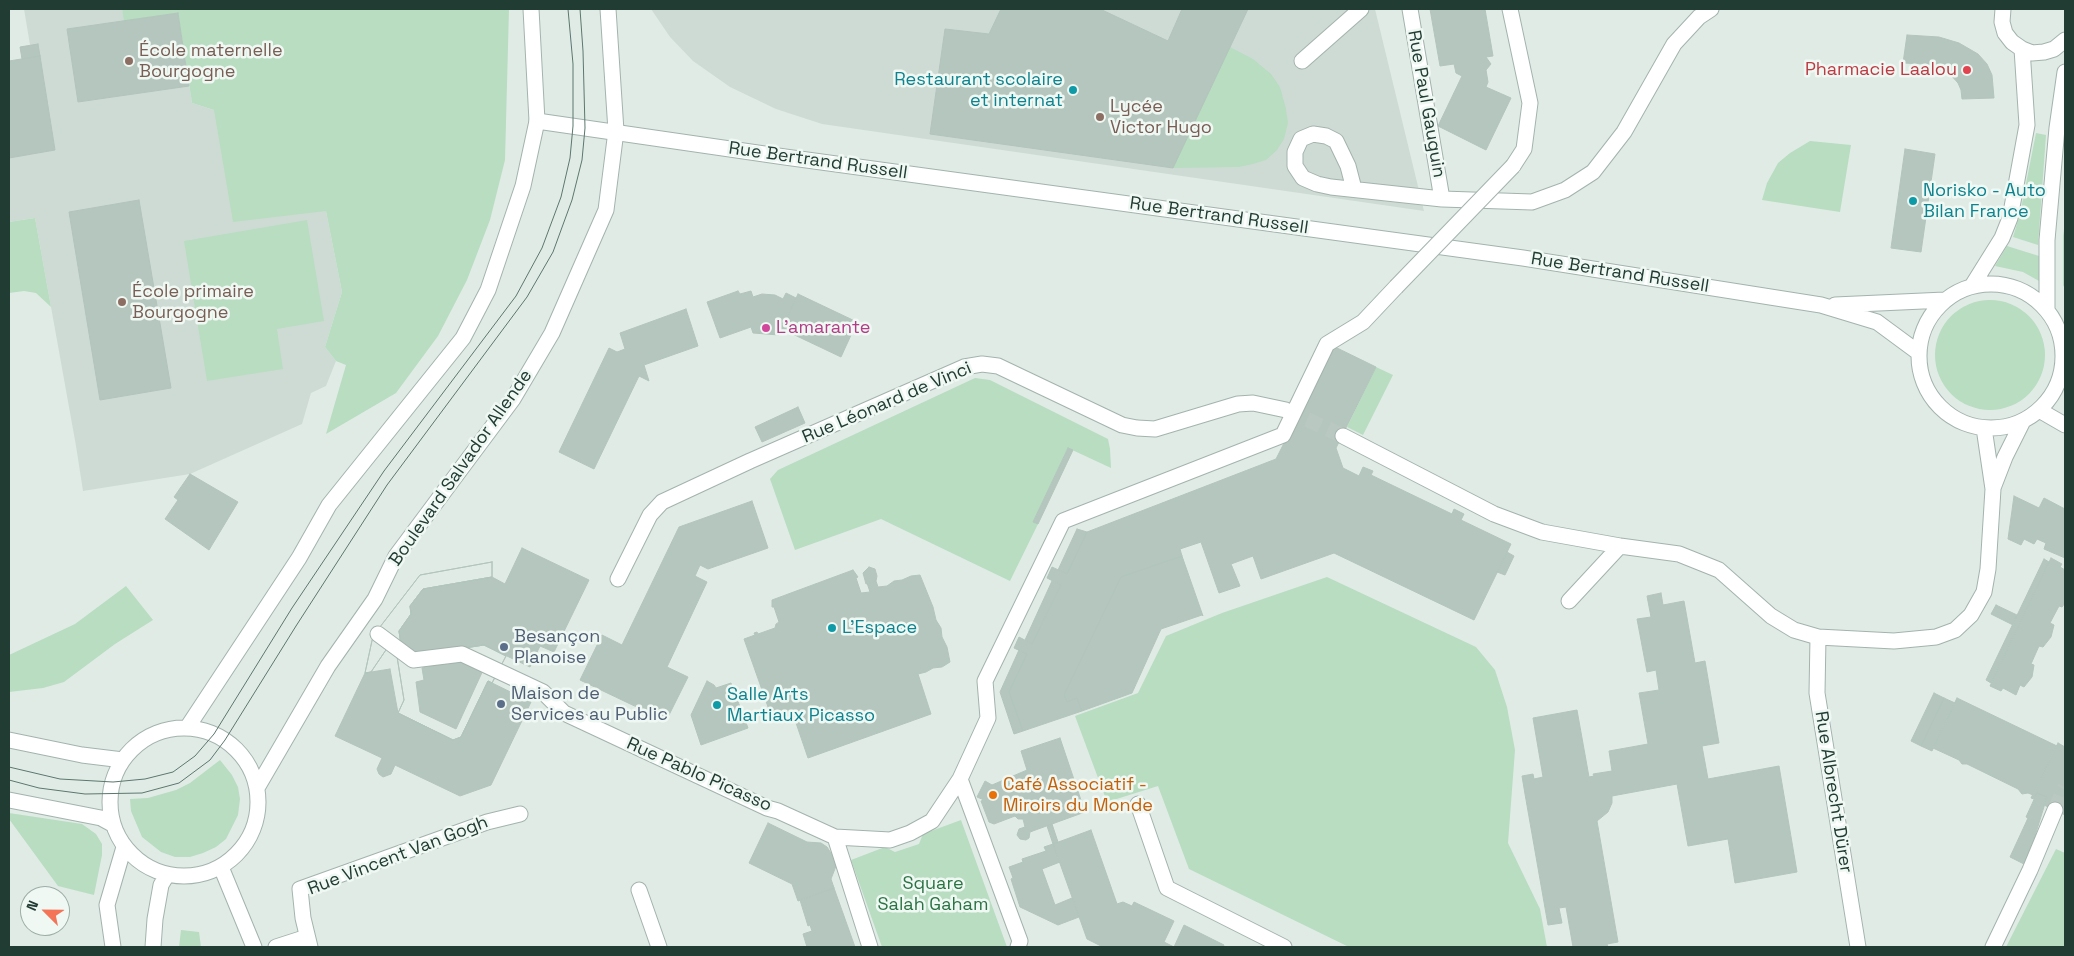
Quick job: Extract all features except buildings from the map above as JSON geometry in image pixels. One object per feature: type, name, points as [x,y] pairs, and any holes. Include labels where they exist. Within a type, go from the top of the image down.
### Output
[{"type":"street","points":[[187,728],[299,558],[328,504],[463,338],[488,290],[523,186],[537,121],[532,9]]},
{"type":"street","name":"Boulevard Salvador Allende","points":[[256,788],[328,666],[374,599],[396,556],[512,399],[552,333],[606,210],[616,131],[608,9]]},
{"type":"street","points":[[1302,61],[1361,9]]},
{"type":"street","name":"Rue Paul Gauguin","points":[[1410,9],[1442,199]]},
{"type":"street","points":[[870,947],[835,837],[890,840],[910,833],[932,821],[960,779],[988,718],[985,681],[1063,521],[1283,435],[1327,344],[1363,322],[1513,166],[1524,150],[1530,103],[1510,9]]},
{"type":"street","points":[[1354,189],[1442,199],[1532,202],[1565,190],[1593,172],[1624,132],[1674,44],[1699,17],[1711,9]]},
{"type":"street","points":[[1999,9],[2006,33],[2012,42],[2022,49],[2032,52],[2044,52],[2054,49],[2065,40]]},
{"type":"street","points":[[1972,286],[2002,238],[2010,218],[2027,125],[2022,49]]},
{"type":"street","points":[[2047,310],[2047,240],[2057,128],[2065,72]]},
{"type":"street","points":[[2057,128],[2065,114]]},
{"type":"street","name":"Rue Bertrand Russell","points":[[537,121],[785,157],[1523,258],[1821,305],[1877,322],[1919,353]]},
{"type":"street","points":[[1992,284],[2013,287],[2032,296],[2047,310],[2057,326],[2062,345],[2063,364],[2058,382],[2050,397],[2039,410],[2023,420],[2004,427],[1984,428],[1966,424],[1949,414],[1935,401],[1925,384],[1920,369],[1919,353],[1923,333],[1932,315],[1945,300],[1972,286],[1992,284]]},
{"type":"street","name":"Rue Bertrand Russell","points":[[1821,305],[1945,300]]},
{"type":"street","name":"Rue Léonard de Vinci","points":[[618,579],[650,514],[662,502],[758,457],[964,367],[982,364],[998,366],[1122,425],[1136,428],[1155,429],[1238,404],[1254,403],[1286,410]]},
{"type":"street","points":[[2058,382],[2065,397]]},
{"type":"street","points":[[2039,410],[2065,425]]},
{"type":"street","points":[[1993,489],[2005,457],[2023,420]]},
{"type":"street","points":[[1343,436],[1494,514],[1542,532],[1679,554],[1719,570],[1771,616],[1794,630],[1818,637],[1894,641],[1936,637],[1955,630],[1971,615],[1984,592],[1988,569],[1993,489],[1984,428]]},
{"type":"street","points":[[1570,601],[1620,546]]},
{"type":"street","name":"Rue Pablo Picasso","points":[[378,634],[413,660],[462,654],[543,692],[564,713],[767,808],[778,811],[835,837]]},
{"type":"street","name":"Rue Albrecht Dürer","points":[[1818,637],[1817,693],[1858,947]]},
{"type":"street","points":[[187,728],[214,734],[225,740],[239,752],[250,769],[256,788],[258,811],[252,833],[239,852],[221,867],[204,874],[185,877],[167,875],[150,869],[136,859],[124,846],[112,824],[109,795],[116,771],[123,760],[140,742],[162,731],[187,728]]},
{"type":"street","points":[[9,740],[82,755],[123,760]]},
{"type":"street","points":[[960,779],[1020,941],[1018,947]]},
{"type":"street","points":[[9,800],[101,818],[112,824]]},
{"type":"street","points":[[1138,804],[1167,888],[1284,947]]},
{"type":"street","points":[[1993,947],[2030,870],[2055,810]]},
{"type":"street","name":"Rue Vincent Van Gogh","points":[[309,942],[300,889],[487,822],[520,814]]},
{"type":"street","points":[[113,947],[107,905],[124,846]]},
{"type":"street","points":[[221,867],[254,947]]},
{"type":"street","points":[[153,947],[155,919],[161,885],[167,875]]},
{"type":"street","points":[[639,890],[659,947]]},
{"type":"street","points":[[276,947],[309,942]]},
{"type":"shaded area","points":[[24,9],[122,9],[125,20],[178,13],[192,103],[214,110],[326,211],[342,292],[325,347],[336,361],[326,386],[311,393],[302,424],[190,474],[83,491],[35,218],[9,222],[9,61],[22,59],[20,47],[30,45]]},
{"type":"shaded area","name":"Lycée Victor Hugo","points":[[651,9],[1375,9],[1424,211],[822,124],[776,109],[730,87],[693,61],[670,37]]},
{"type":"green space","points":[[122,9],[509,9],[505,160],[490,220],[467,280],[438,336],[396,393],[326,434],[346,365],[336,361],[325,347],[342,292],[326,211],[233,222],[214,110],[192,103],[178,13],[124,21]]},
{"type":"green space","points":[[1230,47],[1253,59],[1271,74],[1280,87],[1288,123],[1284,139],[1277,150],[1266,160],[1253,164],[1239,167],[1173,168]]},
{"type":"green space","points":[[2036,133],[2046,135],[2038,245],[2013,237],[2020,214]]},
{"type":"green space","points":[[1810,141],[1851,145],[1840,212],[1762,200],[1767,183],[1778,163]]},
{"type":"green space","points":[[35,218],[51,307],[36,293],[24,291],[9,293],[9,222]]},
{"type":"green space","points":[[307,220],[324,321],[277,329],[283,369],[207,381],[184,241]]},
{"type":"green space","points":[[2065,221],[2065,289],[2063,285],[2063,236]]},
{"type":"green space","points":[[2007,246],[2039,256],[2039,281],[2023,272],[1995,266]]},
{"type":"green space","points":[[1990,300],[2011,304],[2029,316],[2041,334],[2045,355],[2041,376],[2029,394],[2011,406],[1990,410],[1969,406],[1951,394],[1939,376],[1935,355],[1939,334],[1951,316],[1969,304]]},
{"type":"green space","points":[[1376,367],[1393,375],[1363,435],[1347,427]]},
{"type":"green space","points":[[975,378],[990,380],[1108,439],[1110,449],[1111,468],[1068,448],[1033,522],[1038,524],[1010,581],[881,519],[795,550],[770,479],[778,470]]},
{"type":"green space","points":[[1327,577],[1476,647],[1495,670],[1507,707],[1515,750],[1508,843],[1540,909],[1547,947],[1349,947],[1189,869],[1158,786],[1107,802],[1075,716],[1138,693],[1166,636],[1222,613]]},
{"type":"green space","points":[[126,586],[153,620],[115,644],[64,682],[43,688],[9,692],[9,655],[75,624]]},
{"type":"green space","points":[[220,760],[232,775],[238,787],[240,799],[238,815],[226,839],[216,847],[203,853],[190,857],[175,857],[161,852],[142,837],[131,811],[130,799],[148,798],[176,790],[190,783]]},
{"type":"green space","points":[[9,813],[82,824],[96,834],[102,844],[102,855],[94,895],[70,889],[70,886],[58,886],[9,819]]},
{"type":"green space","name":"Square Salah Gaham","points":[[961,820],[1007,947],[882,947],[851,860],[885,847],[895,852],[919,844],[923,834]]},
{"type":"green space","points":[[2056,849],[2065,853],[2065,947],[2006,947]]},
{"type":"green space","points":[[181,930],[199,932],[201,947],[179,947]]},
{"type":"tunnel","points":[[1286,410],[1343,436]]},
{"type":"tunnel","points":[[2055,810],[2065,787]]},
{"type":"tram line","points":[[9,767],[60,779],[113,782],[145,779],[173,772],[195,756],[214,734],[292,608],[384,471],[516,296],[542,248],[561,197],[570,158],[573,126],[573,64],[568,9]]},
{"type":"tram line","points":[[9,780],[39,788],[85,794],[142,793],[179,783],[210,760],[225,740],[387,485],[527,297],[553,252],[572,200],[582,160],[585,128],[580,9]]},
{"type":"place","name":"École maternelle Bourgogne","points":[[129,61]]},
{"type":"place","name":"Pharmacie Laalou","points":[[1967,70]]},
{"type":"place","name":"Restaurant scolaire et internat","points":[[1073,90]]},
{"type":"place","name":"Lycée Victor Hugo","points":[[1100,117]]},
{"type":"place","name":"Norisko - Auto Bilan France","points":[[1913,201]]},
{"type":"place","name":"École primaire Bourgogne","points":[[122,302]]},
{"type":"place","name":"L'amarante","points":[[766,328]]},
{"type":"place","name":"L'Espace","points":[[832,628]]},
{"type":"place","name":"Besançon Planoise","points":[[504,647]]},
{"type":"place","name":"Maison de Services au Public","points":[[501,704]]},
{"type":"place","name":"Salle Arts Martiaux Picasso","points":[[717,705]]},
{"type":"place","name":"Café Associatif - Miroirs du Monde","points":[[993,795]]}]
